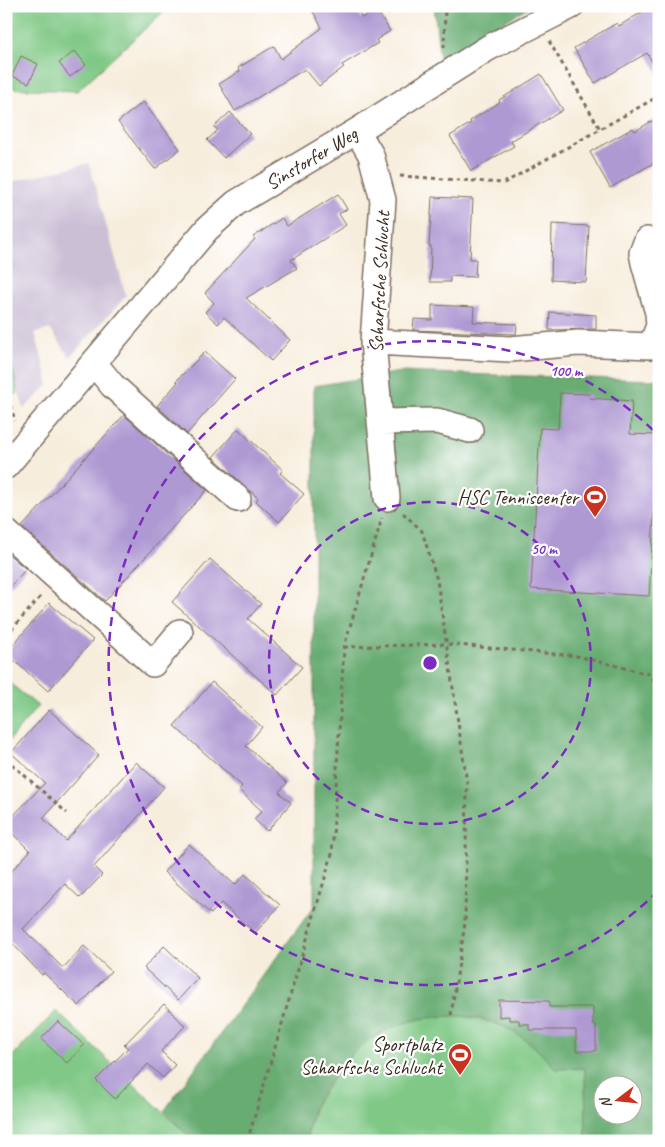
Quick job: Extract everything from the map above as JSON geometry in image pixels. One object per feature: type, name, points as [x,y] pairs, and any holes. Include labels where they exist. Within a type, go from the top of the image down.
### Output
[{"type":"street","name":"Sinstorfer Weg","points":[[6,466],[207,229],[236,203],[357,131],[488,48],[571,6]]},
{"type":"street","name":"Scharfsche Schlucht","points":[[357,131],[371,155],[383,200],[373,342],[387,498]]},
{"type":"street","points":[[373,342],[510,349],[578,342],[651,346],[659,326],[658,313],[642,253],[647,240]]},
{"type":"street","points":[[94,363],[112,385],[238,499]]},
{"type":"street","points":[[380,422],[437,421],[470,430]]},
{"type":"street","points":[[6,532],[153,664],[180,632]]},
{"type":"path","points":[[443,76],[445,6]]},
{"type":"path","points":[[538,22],[600,129]]},
{"type":"path","points":[[376,175],[504,183],[659,96]]},
{"type":"path","points":[[249,1141],[250,1132],[332,854],[344,647],[387,498],[422,531],[437,580],[467,783],[465,923],[450,1015]]},
{"type":"path","points":[[6,636],[38,600]]},
{"type":"path","points":[[344,647],[447,644],[577,656],[649,674],[659,690]]},
{"type":"path","points":[[6,759],[67,813]]},
{"type":"path","points":[[45,1141],[51,1135],[64,1134],[72,1141]]},
{"type":"shaded area","points":[[89,163],[126,296],[70,357],[50,329],[35,333],[49,384],[24,409],[6,350],[6,183]]},
{"type":"green space","points":[[6,6],[170,6],[77,91],[6,88]]},
{"type":"green space","points":[[434,6],[530,6],[440,61]]},
{"type":"green space","points":[[6,342],[18,392],[6,404]]},
{"type":"green space","points":[[400,372],[652,380],[659,378],[659,1141],[586,1141],[585,1068],[556,1069],[531,1044],[509,1029],[485,1020],[452,1016],[419,1019],[389,1028],[376,1035],[353,1053],[332,1078],[316,1103],[306,1141],[194,1141],[164,1111],[314,906],[314,386]]},
{"type":"green space","points":[[6,680],[38,706],[6,744]]},
{"type":"green space","points":[[56,1011],[194,1141],[6,1141],[6,1063]]},
{"type":"green space","name":"Sportplatz Scharfsche Schlucht","points":[[451,1015],[483,1020],[513,1031],[535,1046],[556,1069],[585,1068],[586,1141],[306,1141],[315,1105],[344,1062],[364,1042],[397,1025],[415,1019]]},
{"type":"building","points":[[310,6],[355,6],[362,18],[376,9],[390,31],[376,40],[378,43],[342,65],[344,67],[319,86],[305,69],[235,111],[219,84],[240,71],[238,68],[274,46],[281,59],[322,28]]},
{"type":"building","points":[[652,6],[659,6],[659,74],[647,53],[595,83],[574,48],[617,23],[619,26]]},
{"type":"building","points":[[75,51],[86,65],[70,77],[59,63]]},
{"type":"building","points":[[21,56],[38,64],[29,83],[12,76]]},
{"type":"building","points":[[541,74],[563,110],[511,141],[514,146],[471,171],[450,136],[500,102],[499,100]]},
{"type":"building","points":[[143,102],[180,149],[155,169],[118,122]]},
{"type":"building","points":[[230,112],[250,134],[224,158],[207,140],[218,130],[214,127]]},
{"type":"building","points":[[659,117],[659,160],[610,188],[590,152],[633,128],[635,131]]},
{"type":"building","points":[[338,194],[347,209],[339,214],[346,225],[291,260],[297,268],[246,298],[290,340],[271,361],[224,317],[218,324],[205,312],[214,303],[205,293],[255,239],[253,237],[282,218],[287,226]]},
{"type":"building","points":[[432,197],[473,199],[470,259],[476,259],[475,277],[450,276],[450,282],[430,282],[431,246],[429,246]]},
{"type":"building","points":[[552,224],[589,226],[586,282],[551,280]]},
{"type":"building","points":[[432,305],[474,307],[473,322],[517,324],[516,334],[413,330],[414,319],[432,320]]},
{"type":"building","points":[[550,312],[596,315],[596,329],[549,330]]},
{"type":"building","points":[[205,352],[235,379],[187,434],[157,406],[178,382],[176,381]]},
{"type":"building","name":"HSC Tenniscenter","points":[[560,393],[590,394],[589,398],[632,401],[630,434],[659,435],[649,596],[531,589],[540,428],[558,429]]},
{"type":"building","points":[[124,415],[207,490],[105,601],[22,527]]},
{"type":"building","points":[[238,429],[283,470],[280,473],[304,494],[279,522],[256,501],[258,498],[213,457]]},
{"type":"building","points":[[6,552],[26,569],[6,591]]},
{"type":"building","points":[[210,559],[261,604],[248,619],[302,667],[277,695],[172,602]]},
{"type":"building","points":[[49,603],[93,640],[48,691],[6,653]]},
{"type":"building","points":[[212,682],[262,727],[246,746],[287,783],[279,792],[291,803],[267,831],[254,819],[262,811],[239,790],[242,786],[174,726]]},
{"type":"building","points":[[49,710],[99,755],[43,818],[66,841],[136,762],[164,787],[94,867],[102,875],[80,898],[65,884],[23,929],[63,968],[84,946],[111,971],[79,1006],[44,973],[42,975],[11,942],[6,947],[6,877],[30,851],[6,827],[6,823],[45,783],[11,753]]},
{"type":"building","points":[[189,844],[235,885],[245,874],[280,905],[255,933],[221,903],[211,914],[164,872]]},
{"type":"building","points":[[164,946],[198,978],[178,1000],[144,968]]},
{"type":"building","points":[[499,1000],[549,1001],[549,1007],[593,1007],[593,1025],[596,1025],[596,1051],[576,1051],[576,1030],[529,1030],[529,1024],[519,1024],[519,1020],[509,1020],[509,1016],[499,1017]]},
{"type":"building","points":[[164,1004],[185,1026],[161,1051],[175,1065],[163,1078],[148,1064],[115,1099],[96,1080],[128,1048],[124,1045]]},
{"type":"building","points":[[58,1021],[84,1045],[67,1063],[41,1039]]},
{"type":"place","name":"HSC Tenniscenter","points":[[595,518]]},
{"type":"place","name":"Sportplatz Scharfsche Schlucht","points":[[460,1076]]}]
